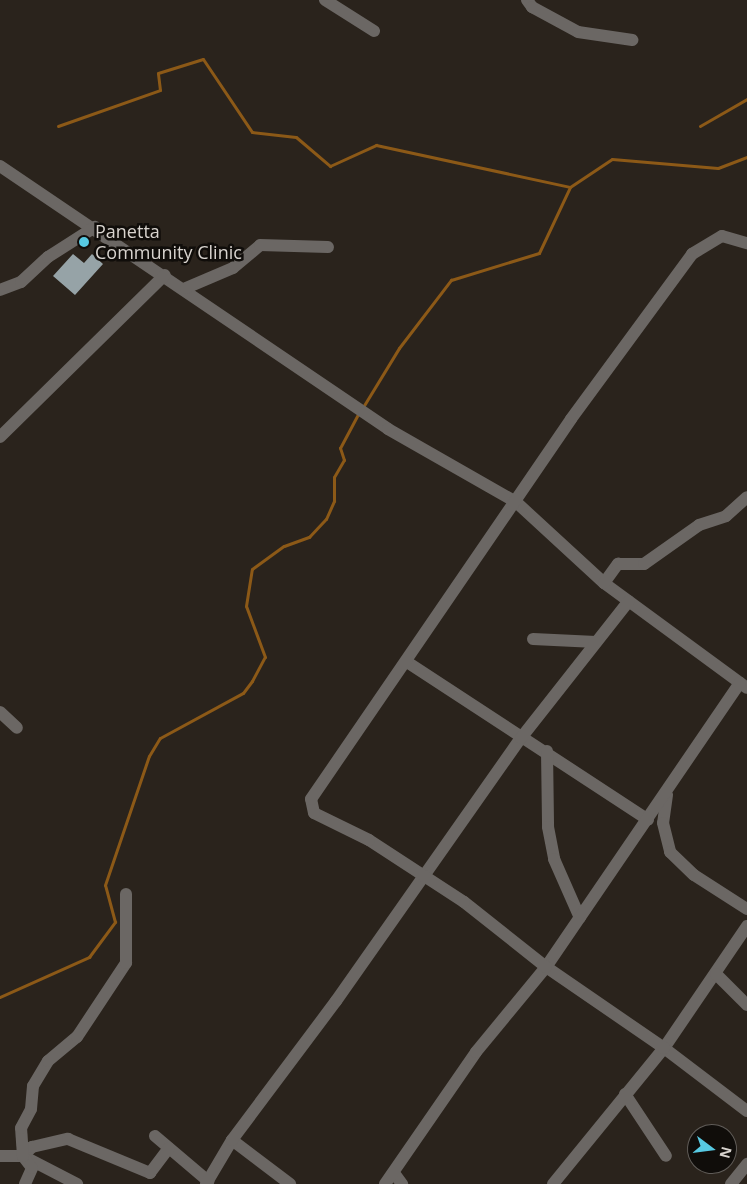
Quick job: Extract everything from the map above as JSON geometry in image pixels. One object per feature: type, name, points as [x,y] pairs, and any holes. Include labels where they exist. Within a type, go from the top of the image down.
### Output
[{"type":"street","points":[[325,0],[374,31]]},
{"type":"street","points":[[527,0],[532,7],[578,32],[632,40]]},
{"type":"street","points":[[0,166],[186,288],[388,429],[516,502],[604,583],[745,687],[667,792],[546,967],[476,1052],[385,1184]]},
{"type":"street","points":[[0,290],[21,282],[48,257],[95,227]]},
{"type":"street","points":[[747,242],[722,236],[692,254],[571,419],[310,804],[314,813],[369,840],[424,876],[546,967],[664,1048],[747,1112]]},
{"type":"street","points":[[186,288],[233,268],[260,245],[328,247]]},
{"type":"street","points":[[0,438],[166,276]]},
{"type":"street","points":[[604,583],[618,564],[644,564],[699,525],[726,516],[747,496]]},
{"type":"street","points":[[155,1136],[207,1182],[232,1140],[424,876],[521,738],[628,601]]},
{"type":"street","points":[[533,639],[596,642]]},
{"type":"street","points":[[406,662],[521,738],[547,751],[648,820]]},
{"type":"street","points":[[0,712],[17,728]]},
{"type":"street","points":[[547,751],[548,827],[554,859],[580,918]]},
{"type":"street","points":[[667,792],[663,823],[670,852],[694,876],[747,909]]},
{"type":"street","points":[[24,1184],[32,1168],[23,1156],[21,1128],[31,1109],[33,1086],[48,1061],[77,1036],[126,963],[126,894]]},
{"type":"street","points":[[553,1184],[664,1048],[747,926]]},
{"type":"street","points":[[716,974],[747,1005]]},
{"type":"street","points":[[625,1094],[666,1156]]},
{"type":"street","points":[[23,1156],[32,1147],[68,1139],[150,1173],[169,1148]]},
{"type":"street","points":[[232,1140],[290,1184]]},
{"type":"street","points":[[0,1156],[23,1156],[77,1184]]},
{"type":"street","points":[[731,1184],[747,1164]]},
{"type":"street","points":[[394,1173],[402,1184]]},
{"type":"building","name":"Panetta Community Clinic","points":[[73,254],[84,263],[92,254],[103,264],[75,295],[53,276]]},
{"type":"waterway","points":[[58,126],[160,90],[158,73],[203,59],[252,132],[296,137],[330,166],[376,145],[570,187],[612,159],[718,168],[747,157]]},
{"type":"waterway","points":[[700,126],[747,99]]},
{"type":"waterway","points":[[363,407],[399,348],[451,280],[539,253],[570,187]]},
{"type":"waterway","points":[[0,997],[89,957],[115,922],[105,885],[149,756],[160,738],[243,693],[252,681],[265,657],[246,606],[252,569],[284,546],[309,537],[326,519],[334,501],[334,477],[344,460],[340,448],[358,414]]},
{"type":"place","name":"Panetta Community Clinic","points":[[84,242]]}]
